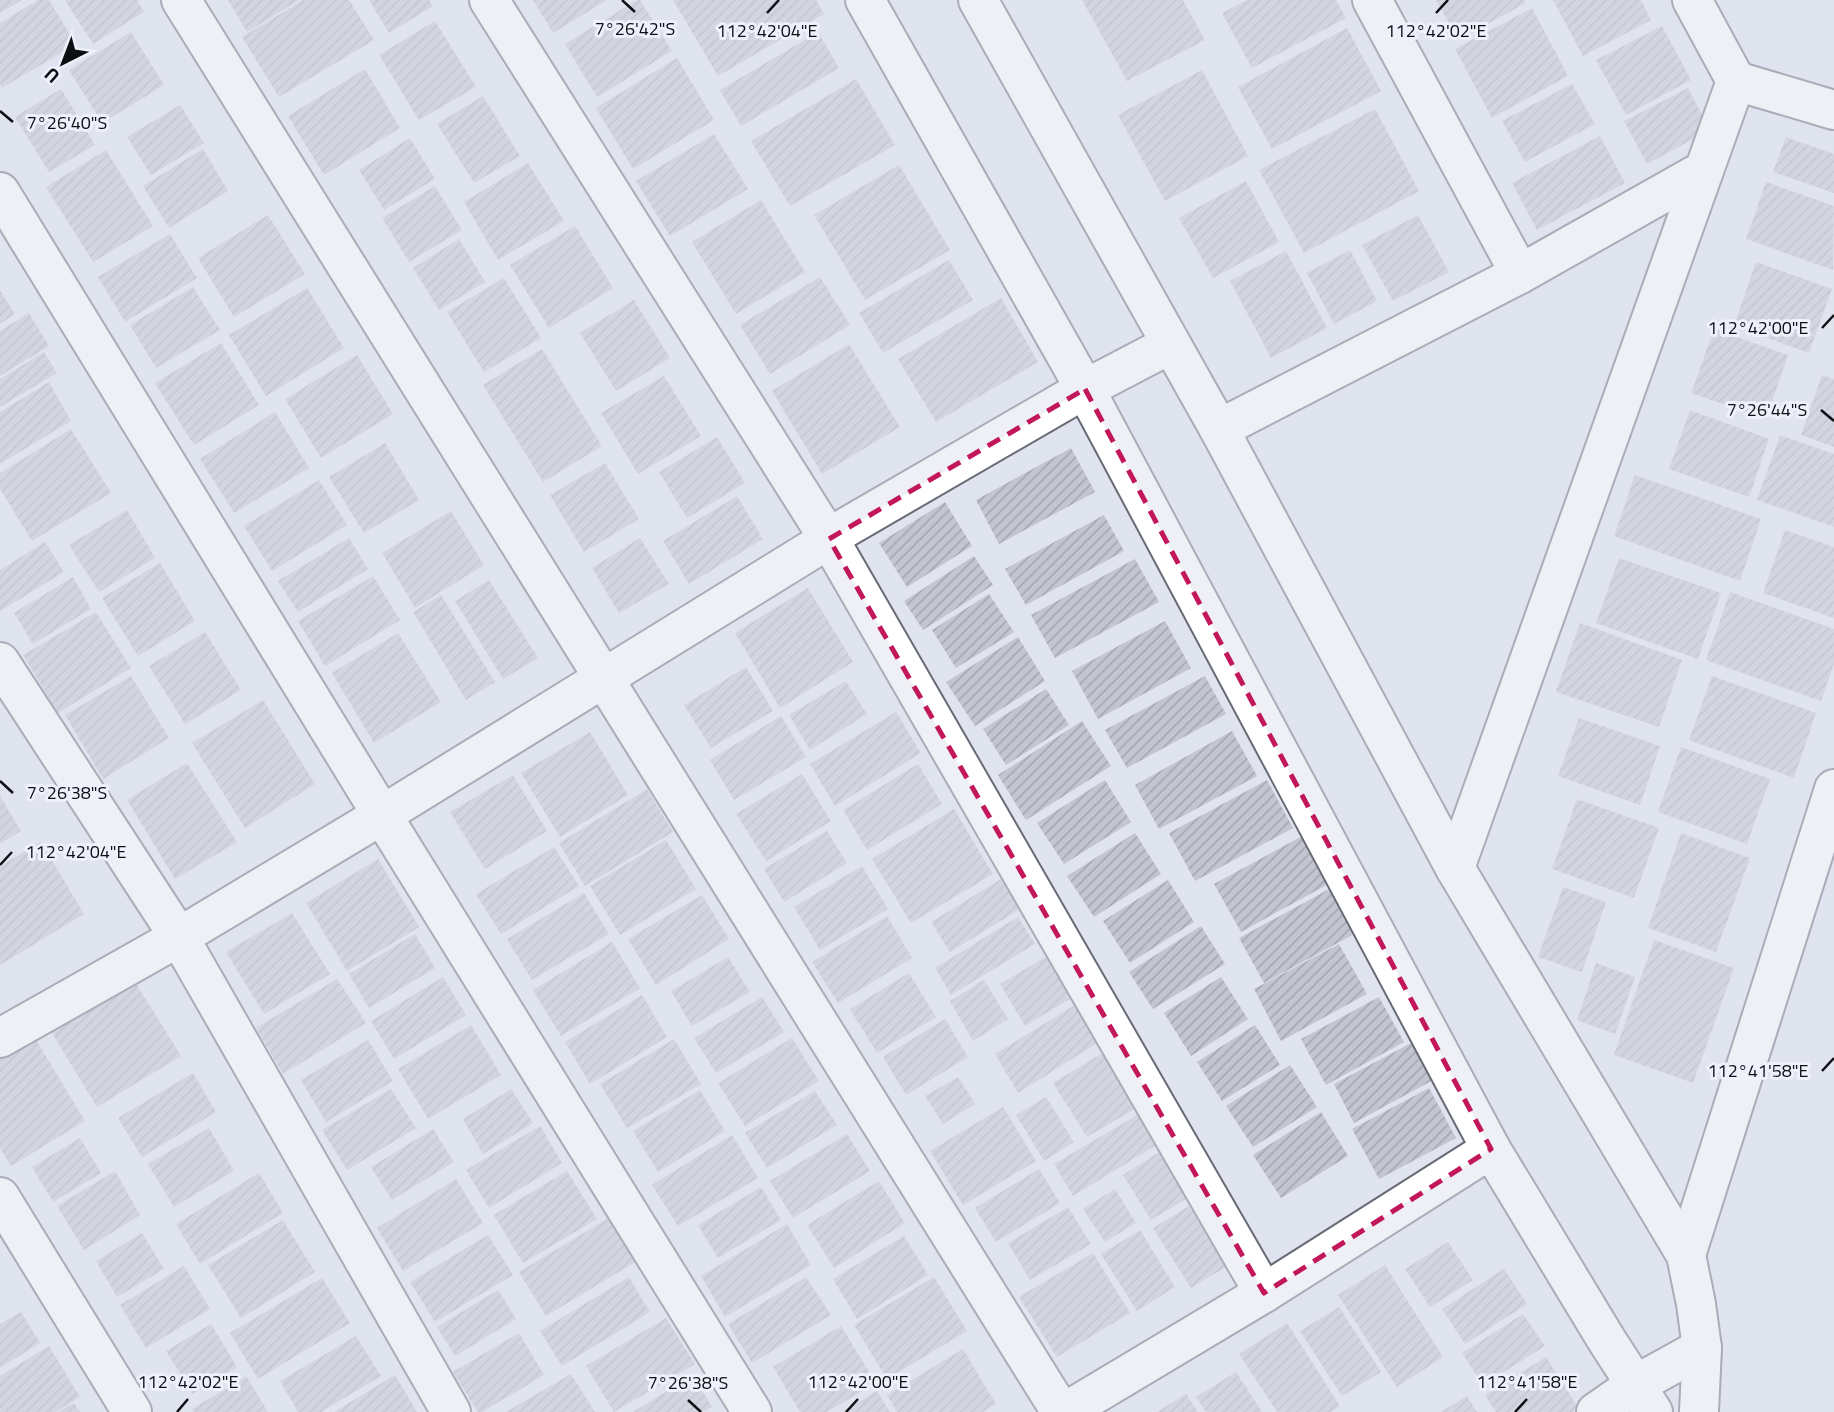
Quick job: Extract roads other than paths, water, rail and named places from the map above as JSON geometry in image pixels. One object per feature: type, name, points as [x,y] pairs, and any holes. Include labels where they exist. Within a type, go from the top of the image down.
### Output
[{"type":"street","points":[[181,0],[1063,1412],[1264,1293],[1491,1149]]},
{"type":"street","points":[[489,0],[829,539],[1264,1293]]},
{"type":"street","points":[[865,0],[1086,389],[1491,1149],[1644,1398]]},
{"type":"street","points":[[978,0],[1219,429],[1455,868],[1686,1255],[1702,1348],[1699,1412]]},
{"type":"street","points":[[1371,0],[1520,274]]},
{"type":"street","points":[[1692,0],[1736,81],[1834,110]]},
{"type":"street","points":[[1455,868],[1736,81]]},
{"type":"street","points":[[1219,429],[1520,274],[1704,170]]},
{"type":"street","points":[[0,192],[752,1412]]},
{"type":"street","points":[[0,1038],[179,937],[382,815],[845,528],[1086,389],[1171,344]]},
{"type":"street","points":[[0,662],[179,937],[452,1412]]},
{"type":"street","points":[[1686,1255],[1834,789]]},
{"type":"street","points":[[0,1197],[132,1412]]},
{"type":"street","points":[[1596,1412],[1644,1398],[1702,1348]]}]
